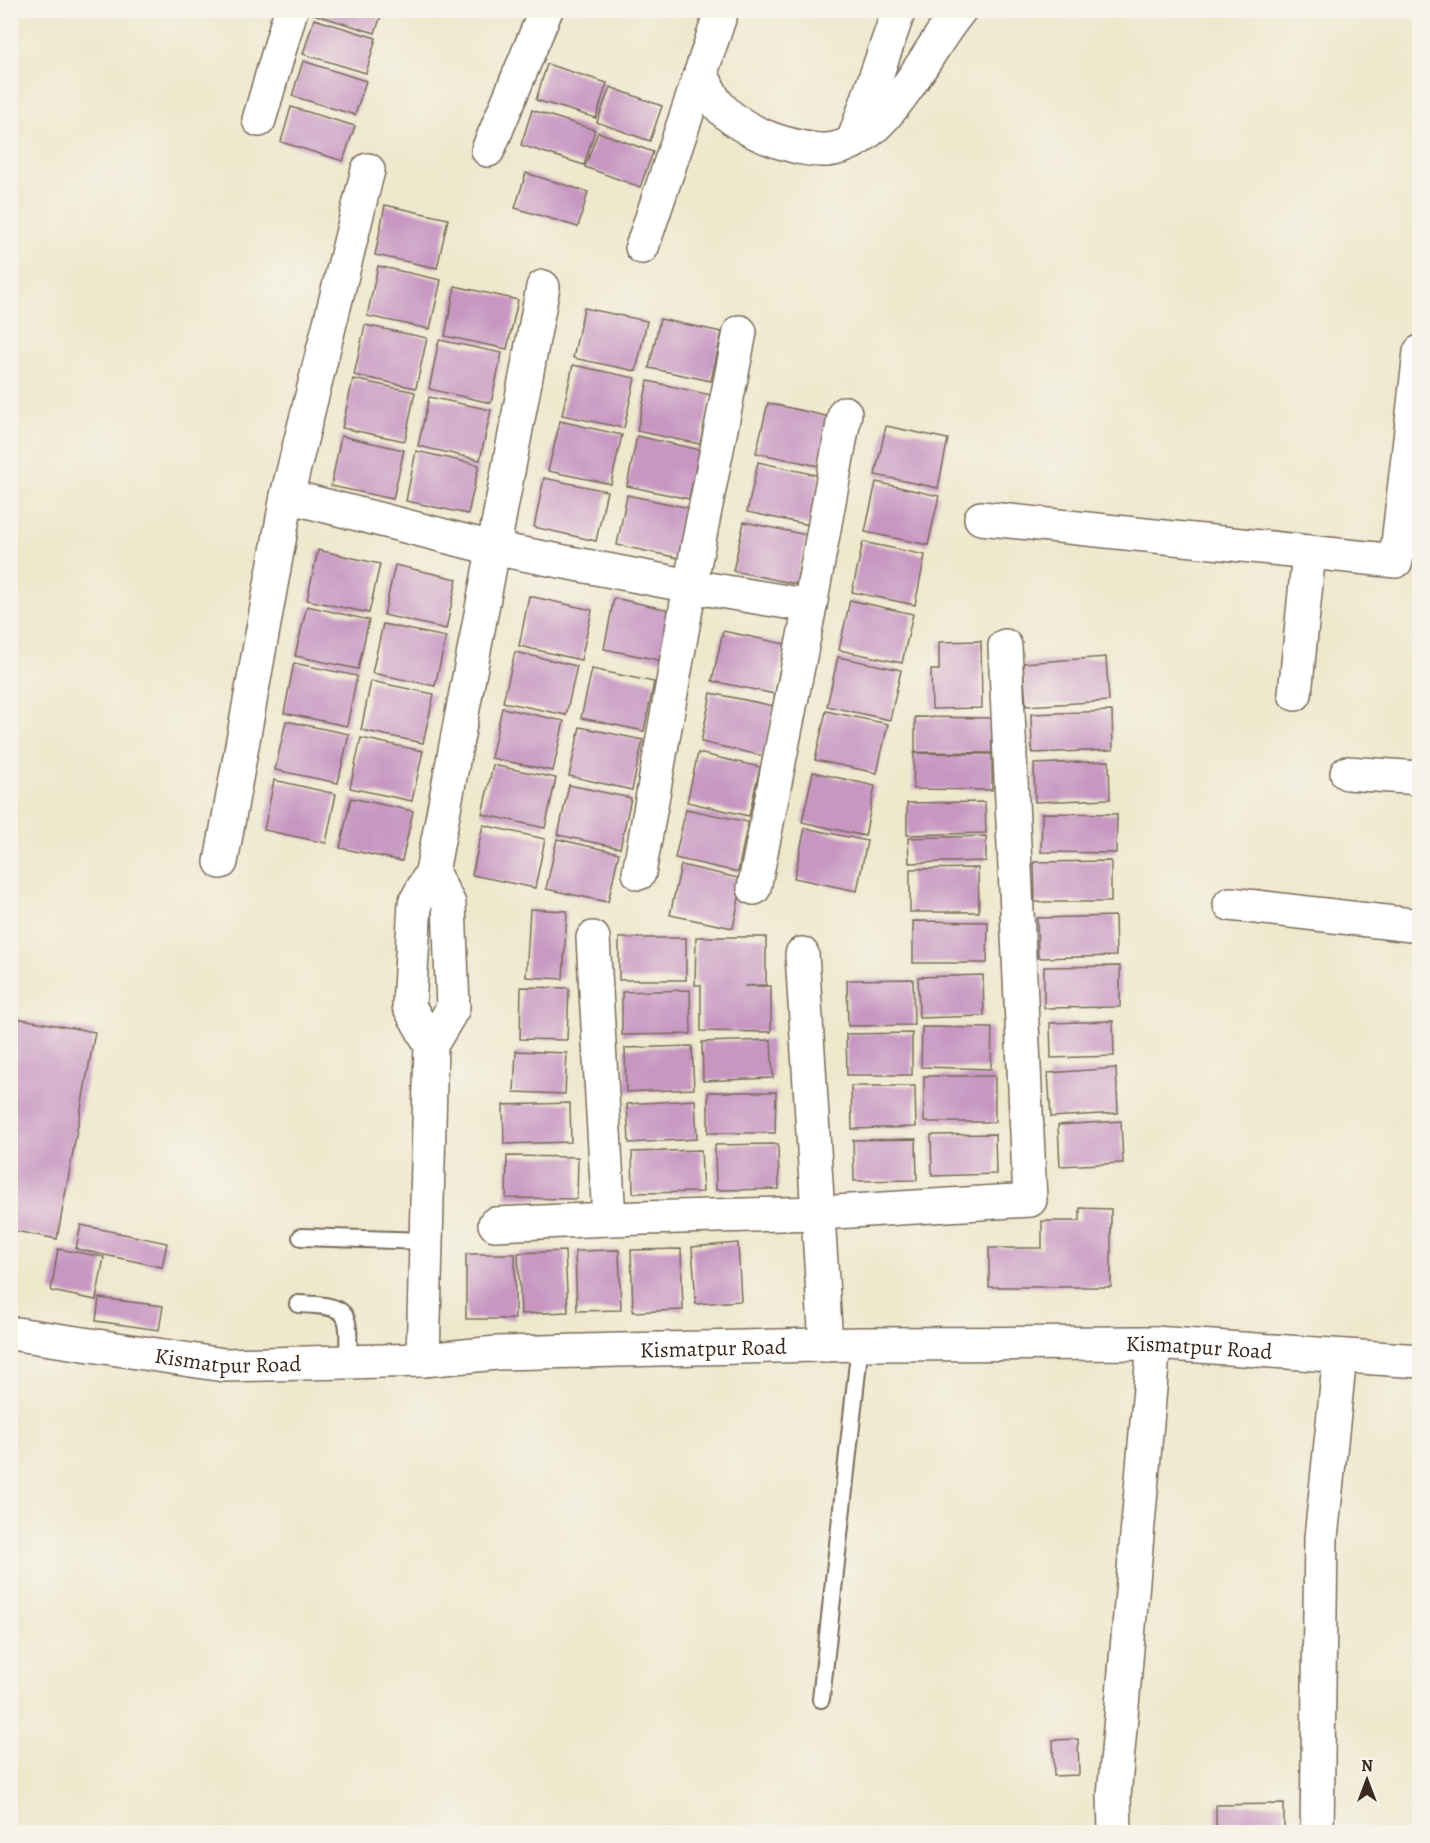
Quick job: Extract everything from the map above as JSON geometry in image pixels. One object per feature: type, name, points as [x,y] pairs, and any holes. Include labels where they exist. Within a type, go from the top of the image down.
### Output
[{"type":"street","points":[[260,120],[291,10]]},
{"type":"street","points":[[488,150],[546,10]]},
{"type":"street","points":[[642,247],[723,10]]},
{"type":"street","points":[[853,142],[899,10]]},
{"type":"street","points":[[701,73],[716,102],[737,123],[759,135],[796,147],[828,150],[859,140],[877,125],[916,76],[960,10]]},
{"type":"street","points":[[221,862],[287,496],[368,170]]},
{"type":"street","points":[[423,1360],[430,1045],[409,1006],[415,903],[432,872],[543,287]]},
{"type":"street","points":[[639,873],[690,586],[740,332]]},
{"type":"street","points":[[981,518],[1396,561],[1419,352]]},
{"type":"street","points":[[754,888],[810,606],[845,413]]},
{"type":"street","points":[[287,496],[492,548],[690,586],[810,606]]},
{"type":"street","points":[[1295,694],[1309,552]]},
{"type":"street","points":[[495,1224],[819,1213],[1030,1200],[1005,646]]},
{"type":"street","points":[[1347,773],[1419,778]]},
{"type":"street","points":[[430,1045],[453,1008],[449,904],[432,872]]},
{"type":"street","points":[[1230,904],[1419,926]]},
{"type":"street","points":[[593,938],[609,1219]]},
{"type":"street","points":[[802,954],[826,1345]]},
{"type":"street","name":"Kismatpur Road","points":[[10,1333],[224,1365],[423,1360],[497,1353],[860,1344],[1154,1343],[1419,1361]]},
{"type":"street","points":[[1115,1833],[1114,1796],[1154,1343]]},
{"type":"street","points":[[1317,1833],[1321,1538],[1340,1356]]},
{"type":"lane","points":[[301,1236],[426,1241]]},
{"type":"lane","points":[[298,1305],[326,1306],[341,1311],[348,1321],[348,1362]]},
{"type":"lane","points":[[821,1699],[860,1344]]},
{"type":"building","points":[[314,10],[383,10],[375,33],[313,14]]},
{"type":"building","points":[[314,19],[376,38],[366,73],[303,54]]},
{"type":"building","points":[[303,61],[366,81],[355,115],[292,96]]},
{"type":"building","points":[[547,64],[607,83],[596,118],[536,100]]},
{"type":"building","points":[[610,87],[662,106],[650,141],[597,122]]},
{"type":"building","points":[[291,107],[355,126],[343,161],[281,142]]},
{"type":"building","points":[[532,110],[595,130],[584,165],[521,145]]},
{"type":"building","points":[[598,132],[653,152],[640,187],[585,167]]},
{"type":"building","points":[[526,173],[588,192],[578,227],[515,208]]},
{"type":"building","points":[[385,205],[448,219],[437,268],[375,255]]},
{"type":"building","points":[[378,266],[441,280],[430,329],[367,316]]},
{"type":"building","points":[[455,286],[518,300],[507,349],[445,336]]},
{"type":"building","points":[[584,308],[647,321],[636,371],[573,358]]},
{"type":"building","points":[[660,319],[722,332],[711,381],[649,368]]},
{"type":"building","points":[[365,325],[427,338],[416,388],[354,375]]},
{"type":"building","points":[[439,340],[502,353],[491,403],[429,389]]},
{"type":"building","points":[[573,365],[635,378],[624,428],[562,415]]},
{"type":"building","points":[[353,379],[415,392],[405,441],[342,428]]},
{"type":"building","points":[[648,381],[711,395],[700,444],[637,431]]},
{"type":"building","points":[[429,397],[491,410],[480,460],[418,446]]},
{"type":"building","points":[[768,403],[830,417],[819,466],[756,453]]},
{"type":"building","points":[[560,421],[622,435],[611,484],[548,471]]},
{"type":"building","points":[[886,426],[948,439],[938,488],[875,475]]},
{"type":"building","points":[[341,436],[404,450],[393,499],[331,486]]},
{"type":"building","points":[[637,436],[700,450],[689,499],[627,486]]},
{"type":"building","points":[[416,451],[479,465],[468,514],[406,501]]},
{"type":"building","points":[[758,462],[821,476],[810,525],[747,512]]},
{"type":"building","points":[[544,478],[607,491],[596,541],[534,527]]},
{"type":"building","points":[[876,482],[939,496],[928,545],[865,532]]},
{"type":"building","points":[[627,495],[690,508],[679,558],[617,545]]},
{"type":"building","points":[[744,522],[807,535],[796,584],[733,571]]},
{"type":"building","points":[[863,542],[925,555],[915,605],[852,592]]},
{"type":"building","points":[[318,550],[380,564],[369,613],[307,600]]},
{"type":"building","points":[[395,565],[457,579],[446,629],[384,615]]},
{"type":"building","points":[[529,596],[592,610],[581,660],[519,646]]},
{"type":"building","points":[[614,598],[674,611],[664,661],[604,649]]},
{"type":"building","points":[[850,600],[913,614],[902,663],[839,650]]},
{"type":"building","points":[[307,606],[369,620],[358,669],[295,656]]},
{"type":"building","points":[[383,624],[446,637],[435,686],[372,673]]},
{"type":"building","points":[[723,631],[785,644],[775,694],[712,681]]},
{"type":"building","points":[[981,641],[982,708],[932,709],[931,670],[939,670],[939,642]]},
{"type":"building","points":[[515,652],[577,666],[566,715],[503,702]]},
{"type":"building","points":[[838,657],[901,670],[890,720],[827,706]]},
{"type":"building","points":[[1106,657],[1109,701],[1026,706],[1023,663]]},
{"type":"building","points":[[294,663],[357,676],[347,726],[284,713]]},
{"type":"building","points":[[592,669],[654,682],[644,731],[581,718]]},
{"type":"building","points":[[371,681],[434,694],[423,743],[361,730]]},
{"type":"building","points":[[711,693],[774,706],[764,756],[701,742]]},
{"type":"building","points":[[502,708],[564,721],[553,771],[491,758]]},
{"type":"building","points":[[826,711],[888,724],[877,773],[815,760]]},
{"type":"building","points":[[1112,711],[1113,750],[1032,753],[1031,714]]},
{"type":"building","points":[[915,717],[992,718],[992,753],[915,752]]},
{"type":"building","points":[[286,721],[349,734],[338,783],[275,770]]},
{"type":"building","points":[[580,727],[643,740],[632,790],[569,776]]},
{"type":"building","points":[[361,738],[423,751],[412,801],[350,788]]},
{"type":"building","points":[[698,753],[760,767],[749,816],[687,802]]},
{"type":"building","points":[[914,753],[992,754],[992,790],[913,789]]},
{"type":"building","points":[[1109,761],[1110,799],[1035,802],[1034,764]]},
{"type":"building","points":[[493,765],[556,778],[545,828],[482,814]]},
{"type":"building","points":[[813,772],[875,786],[865,836],[802,822]]},
{"type":"building","points":[[274,780],[336,794],[326,843],[264,830]]},
{"type":"building","points":[[569,785],[631,798],[620,848],[558,835]]},
{"type":"building","points":[[351,798],[413,811],[402,861],[340,848]]},
{"type":"building","points":[[985,802],[986,833],[907,835],[907,803]]},
{"type":"building","points":[[686,809],[748,822],[738,872],[675,858]]},
{"type":"building","points":[[1042,813],[1117,814],[1116,853],[1041,852]]},
{"type":"building","points":[[483,825],[545,839],[535,888],[472,875]]},
{"type":"building","points":[[805,828],[867,841],[857,891],[794,878]]},
{"type":"building","points":[[986,836],[986,861],[909,863],[908,838]]},
{"type":"building","points":[[557,839],[619,853],[608,902],[546,889]]},
{"type":"building","points":[[1111,861],[1111,902],[1035,902],[1034,862]]},
{"type":"building","points":[[681,865],[743,879],[733,928],[670,915]]},
{"type":"building","points":[[978,868],[979,912],[910,912],[910,869]]},
{"type":"building","points":[[530,909],[567,911],[563,979],[526,977]]},
{"type":"building","points":[[1115,916],[1116,956],[1038,958],[1037,918]]},
{"type":"building","points":[[913,921],[988,922],[987,963],[913,963]]},
{"type":"building","points":[[696,937],[766,937],[766,985],[744,986],[771,986],[771,1032],[701,1031],[701,985],[695,985]]},
{"type":"building","points":[[619,938],[686,938],[686,980],[619,980]]},
{"type":"building","points":[[1120,966],[1120,1007],[1044,1008],[1044,967]]},
{"type":"building","points":[[983,975],[984,1016],[919,1018],[918,977]]},
{"type":"building","points":[[913,979],[914,1025],[848,1026],[847,980]]},
{"type":"building","points":[[521,987],[569,988],[567,1040],[520,1039]]},
{"type":"building","points":[[690,990],[691,1034],[622,1035],[622,992]]},
{"type":"building","points":[[10,1017],[95,1032],[57,1239],[10,1230]]},
{"type":"building","points":[[1113,1021],[1114,1056],[1051,1058],[1050,1023]]},
{"type":"building","points":[[922,1027],[992,1028],[991,1069],[921,1067]]},
{"type":"building","points":[[912,1033],[912,1075],[847,1075],[846,1034]]},
{"type":"building","points":[[771,1040],[773,1078],[703,1081],[702,1042]]},
{"type":"building","points":[[692,1046],[694,1089],[626,1092],[625,1048]]},
{"type":"building","points":[[516,1051],[567,1053],[565,1094],[514,1092]]},
{"type":"building","points":[[1116,1068],[1118,1113],[1051,1117],[1048,1073]]},
{"type":"building","points":[[924,1076],[995,1076],[995,1122],[924,1122]]},
{"type":"building","points":[[851,1086],[915,1086],[916,1127],[852,1129]]},
{"type":"building","points":[[708,1092],[776,1092],[775,1133],[708,1133]]},
{"type":"building","points":[[695,1100],[697,1139],[629,1143],[627,1104]]},
{"type":"building","points":[[570,1103],[571,1142],[504,1144],[503,1105]]},
{"type":"building","points":[[1121,1121],[1123,1163],[1060,1166],[1058,1125]]},
{"type":"building","points":[[995,1134],[996,1174],[932,1176],[931,1135]]},
{"type":"building","points":[[916,1139],[917,1180],[854,1181],[853,1140]]},
{"type":"building","points":[[778,1144],[779,1189],[716,1190],[715,1145]]},
{"type":"building","points":[[701,1150],[703,1192],[633,1193],[632,1152]]},
{"type":"building","points":[[507,1156],[578,1157],[577,1199],[506,1198]]},
{"type":"building","points":[[1080,1208],[1111,1209],[1111,1287],[989,1287],[989,1248],[1042,1248],[1042,1221],[1080,1221]]},
{"type":"building","points":[[81,1225],[167,1243],[162,1267],[76,1249]]},
{"type":"building","points":[[738,1243],[741,1301],[696,1304],[692,1247]]},
{"type":"building","points":[[58,1249],[104,1257],[96,1300],[51,1291]]},
{"type":"building","points":[[681,1249],[683,1310],[633,1312],[631,1250]]},
{"type":"building","points":[[619,1250],[621,1310],[577,1311],[575,1251]]},
{"type":"building","points":[[565,1251],[568,1312],[521,1314],[518,1253]]},
{"type":"building","points":[[466,1254],[515,1254],[515,1319],[466,1319]]},
{"type":"building","points":[[99,1298],[163,1306],[159,1330],[96,1321]]},
{"type":"building","points":[[1078,1739],[1079,1775],[1054,1776],[1053,1740]]},
{"type":"building","points":[[1284,1804],[1284,1832],[1216,1832],[1216,1805]]}]
